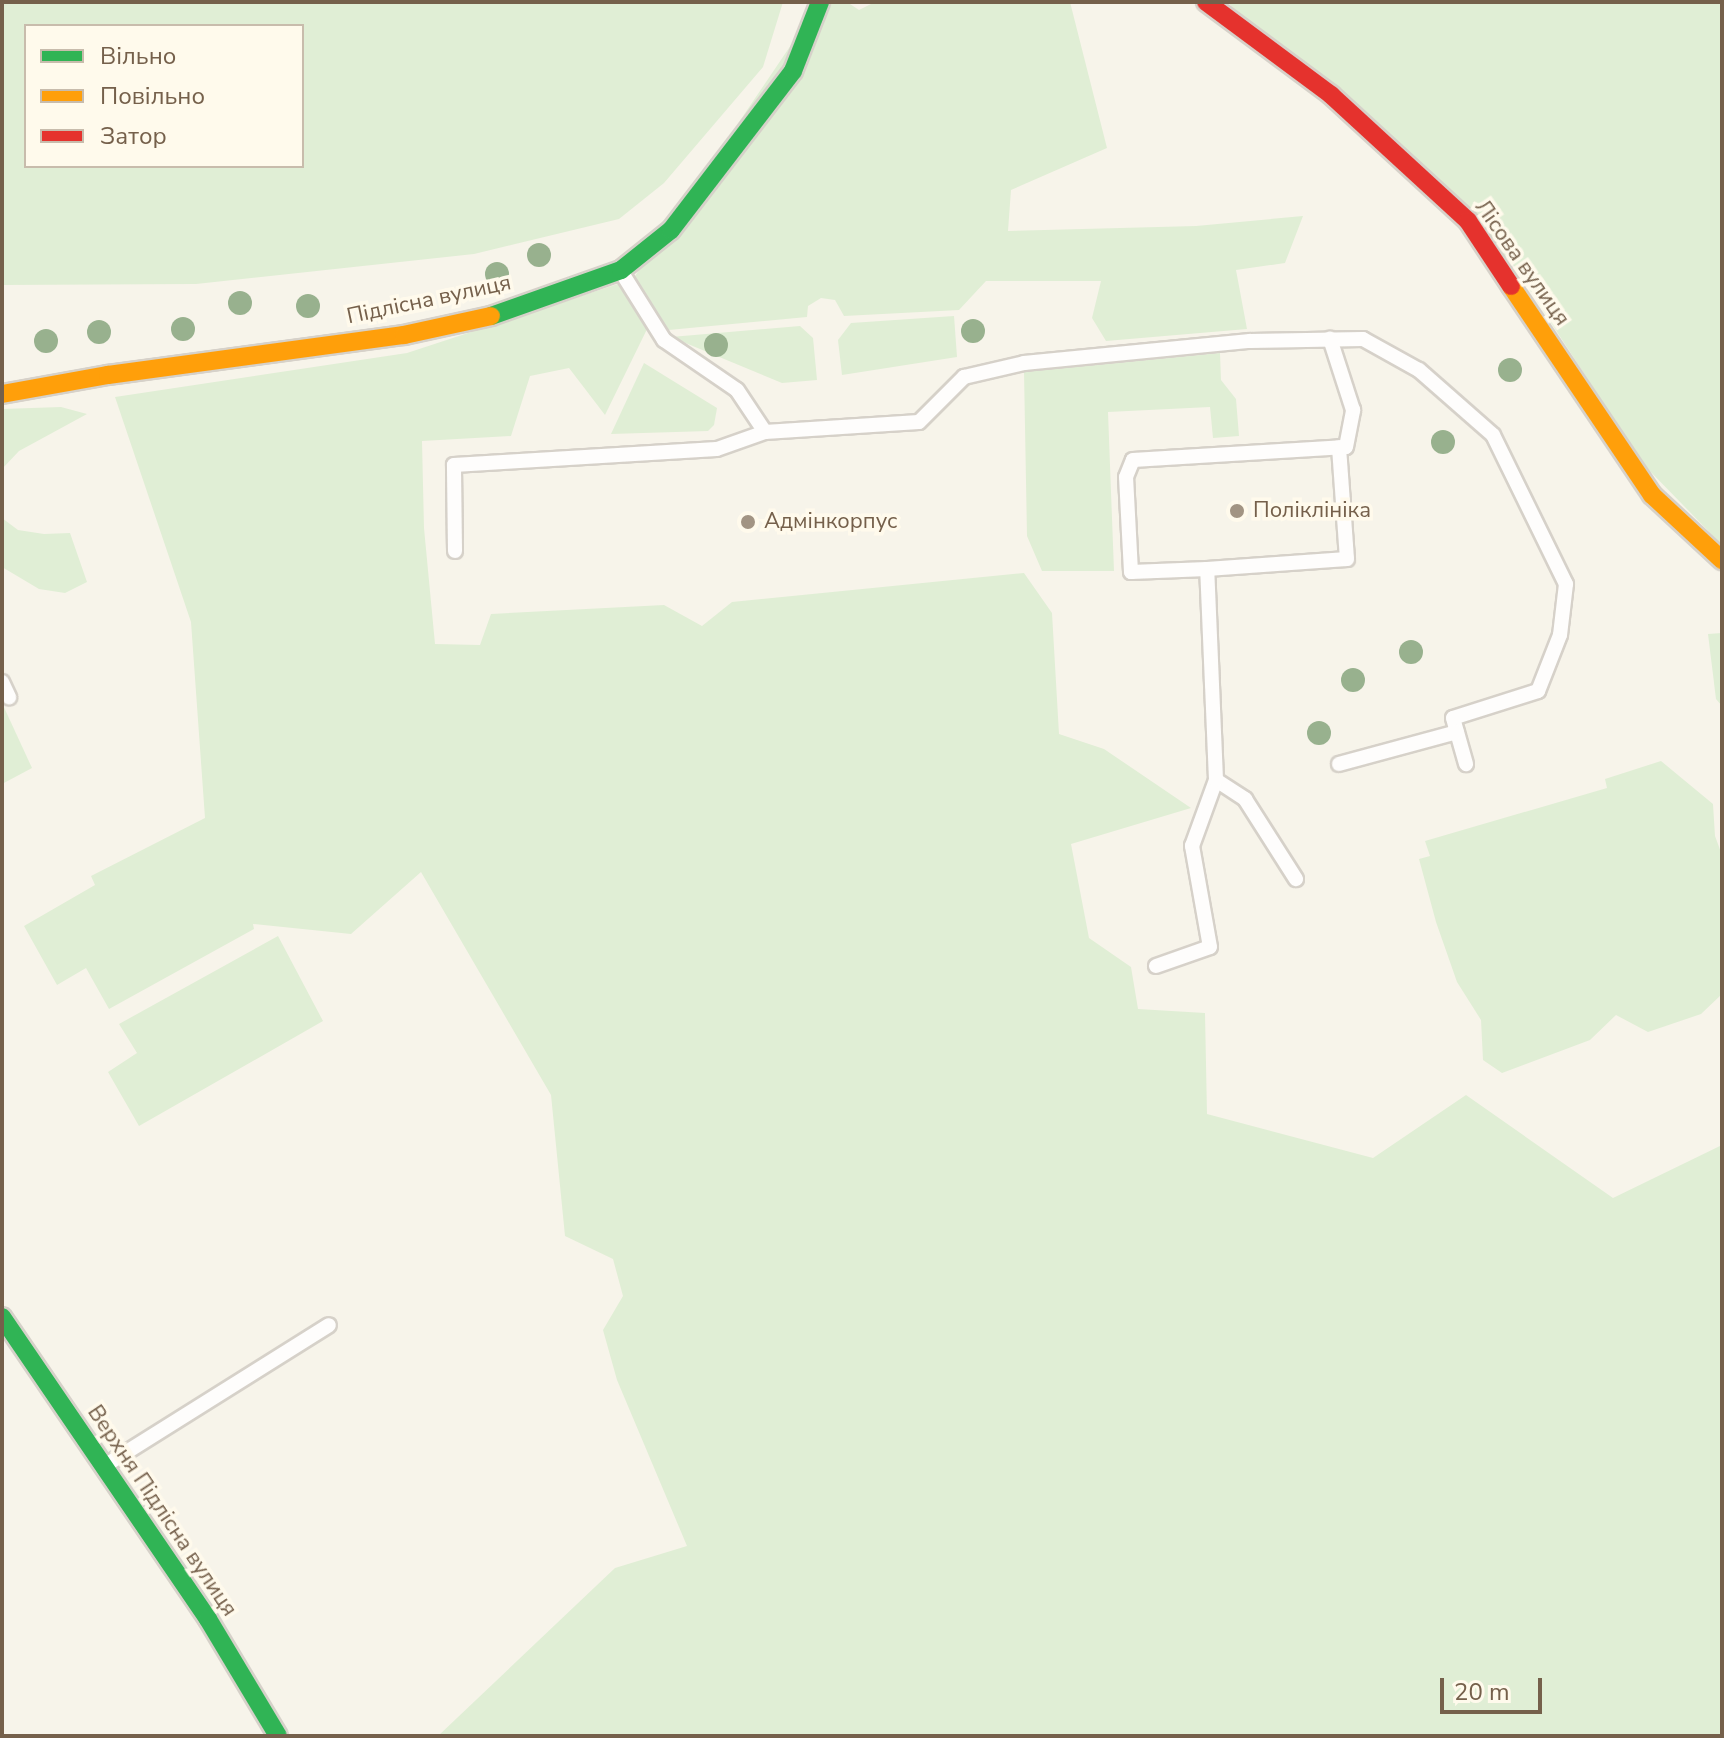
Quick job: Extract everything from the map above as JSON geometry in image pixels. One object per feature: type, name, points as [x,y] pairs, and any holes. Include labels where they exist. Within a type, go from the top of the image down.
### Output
[{"type":"street","name":"Підлісна вулиця","points":[[2,394],[108,375],[404,335],[496,315],[621,270],[671,230],[793,71],[811,32],[820,2]]},
{"type":"street","name":"Лісова вулиця","points":[[1206,2],[1331,95],[1468,221],[1652,495],[1722,560]]},
{"type":"street","name":"Верхня Підлісна вулиця","points":[[2,1317],[208,1619],[278,1736]]},
{"type":"lane","points":[[621,270],[664,340],[737,390],[765,432]]},
{"type":"lane","points":[[1330,339],[1353,410],[1346,447],[1339,447],[1133,460],[1126,477],[1131,572],[1347,559],[1339,447]]},
{"type":"lane","points":[[455,551],[454,465],[717,449],[765,432],[919,422],[964,377],[1024,363],[1250,341],[1363,339],[1419,370],[1493,435],[1566,584],[1560,635],[1538,691],[1453,718],[1466,764]]},
{"type":"lane","points":[[1156,966],[1210,947],[1192,846],[1216,780],[1207,569]]},
{"type":"lane","points":[[2,682],[9,697]]},
{"type":"lane","points":[[1339,764],[1457,732]]},
{"type":"lane","points":[[1216,780],[1245,799],[1296,879]]},
{"type":"lane","points":[[102,1467],[329,1325]]},
{"type":"green space","points":[[2,2],[783,2],[763,67],[664,183],[619,219],[474,254],[196,284],[2,285]]},
{"type":"green space","points":[[820,2],[847,2],[859,10],[875,2],[1070,2],[1107,148],[1011,190],[1008,231],[1196,226],[1303,216],[1285,263],[1236,270],[1247,329],[1106,341],[1092,318],[1101,281],[986,281],[959,310],[844,316],[835,300],[821,298],[808,306],[807,317],[658,331],[651,321],[605,415],[569,368],[530,376],[511,436],[422,441],[424,528],[435,644],[480,645],[491,614],[664,605],[702,626],[732,602],[1024,573],[1052,613],[1059,734],[1104,749],[1191,808],[1071,844],[1089,938],[1131,967],[1138,1009],[1205,1013],[1207,1114],[1373,1158],[1466,1095],[1613,1198],[1722,1145],[1722,1736],[438,1736],[615,1568],[687,1546],[617,1380],[603,1330],[623,1296],[613,1259],[565,1236],[551,1095],[421,872],[351,934],[253,924],[254,929],[109,1009],[86,968],[57,985],[24,926],[95,885],[91,876],[205,818],[191,622],[115,397],[407,353],[633,279]]},
{"type":"green space","points":[[1227,2],[1722,2],[1722,545],[1643,464],[1514,266]]},
{"type":"green space","points":[[954,316],[957,357],[842,375],[838,340],[851,323]]},
{"type":"green space","points":[[800,326],[813,338],[817,380],[782,383],[671,337]]},
{"type":"green space","points":[[1220,353],[1221,380],[1236,399],[1239,436],[1213,438],[1210,407],[1108,412],[1114,571],[1042,571],[1027,536],[1024,372]]},
{"type":"green space","points":[[644,363],[717,408],[714,425],[708,431],[611,434]]},
{"type":"green space","points":[[61,407],[87,414],[19,451],[2,469],[2,409]]},
{"type":"green space","points":[[2,518],[18,530],[44,534],[70,533],[87,582],[65,593],[39,589],[2,567]]},
{"type":"green space","points":[[1722,633],[1722,706],[1716,699],[1708,634]]},
{"type":"green space","points":[[2,703],[32,768],[2,784]]},
{"type":"green space","points":[[1661,761],[1713,804],[1715,836],[1722,855],[1722,994],[1701,1014],[1648,1032],[1616,1015],[1590,1040],[1502,1073],[1483,1060],[1481,1020],[1457,982],[1436,922],[1419,859],[1430,856],[1425,841],[1607,788],[1605,779]]},
{"type":"green space","points":[[278,936],[323,1021],[139,1126],[108,1072],[137,1053],[119,1024]]},
{"type":"traffic: fast","points":[[491,316],[621,270],[671,230],[793,71],[820,2]]},
{"type":"traffic: fast","points":[[2,1317],[208,1619],[278,1736]]},
{"type":"traffic: slow","points":[[1511,286],[1652,495],[1722,560]]},
{"type":"traffic: slow","points":[[2,394],[108,375],[404,335],[491,316]]},
{"type":"traffic: jam","points":[[1206,2],[1331,95],[1468,221],[1511,286]]},
{"type":"place","name":"Поліклініка","points":[[1237,511]]},
{"type":"place","name":"Адмінкорпус","points":[[748,522]]}]
